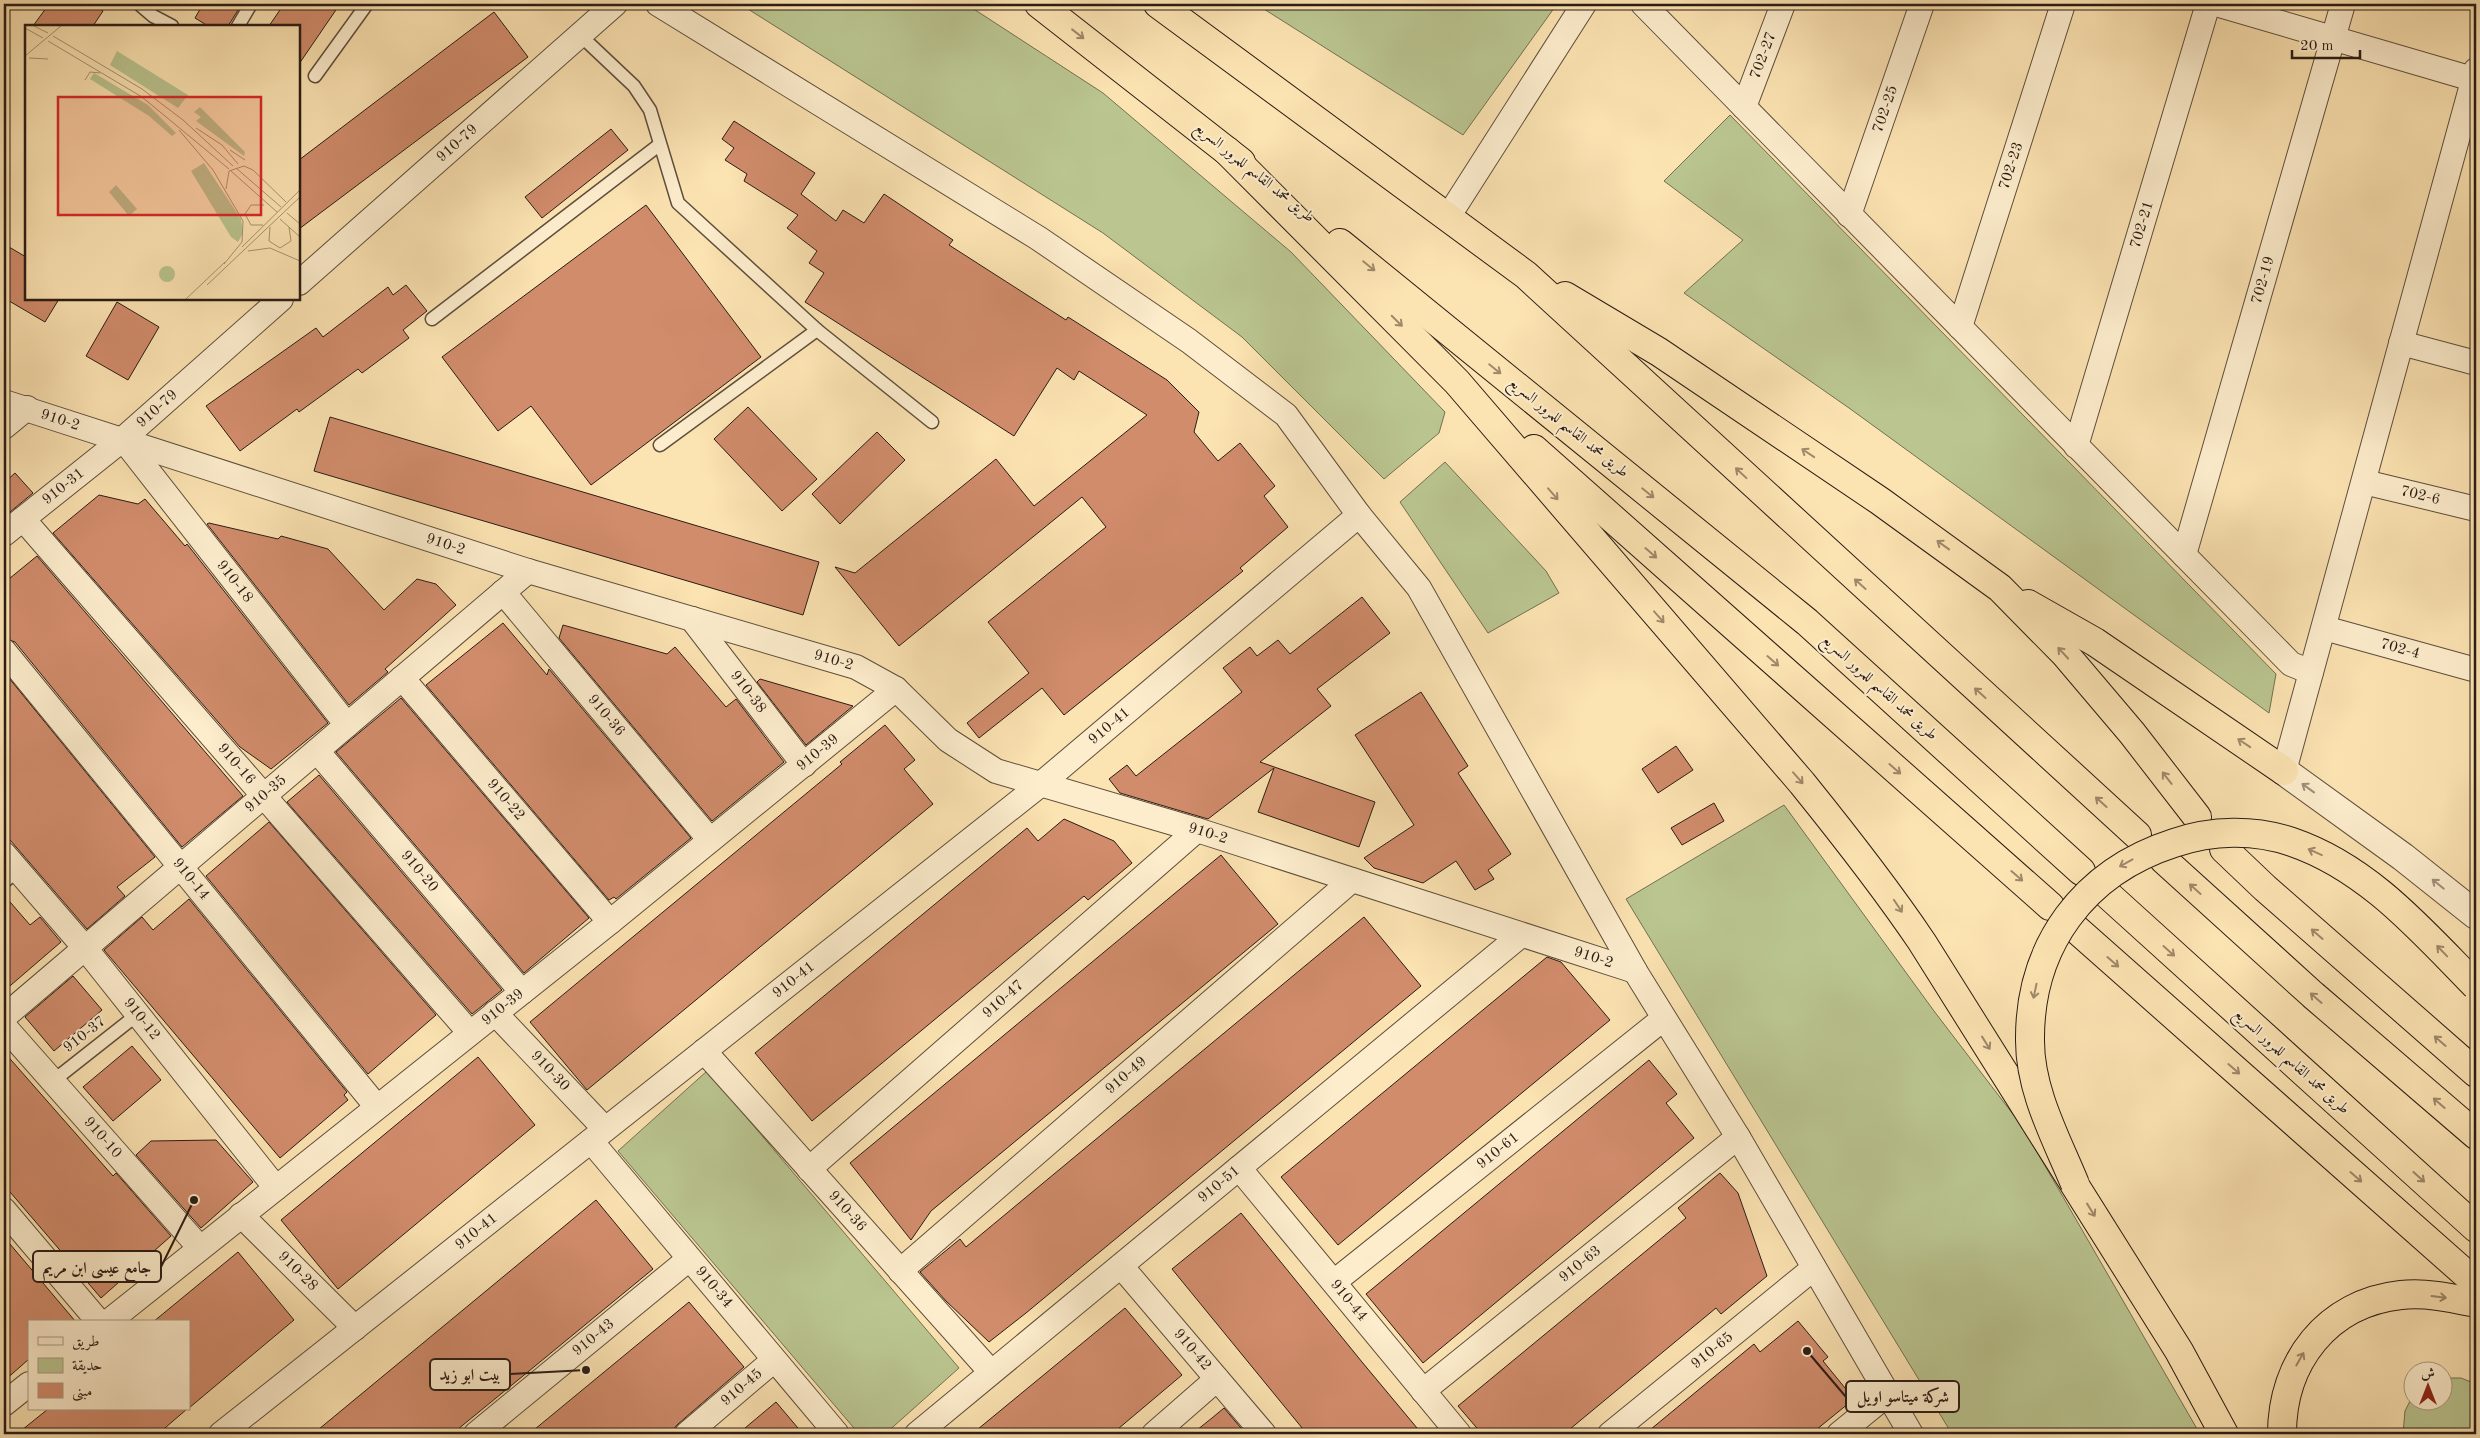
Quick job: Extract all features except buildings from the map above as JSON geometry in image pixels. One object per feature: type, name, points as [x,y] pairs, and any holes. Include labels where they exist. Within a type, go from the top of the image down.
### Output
[{"type":"highway","name":"طريق محمد القاسم للمرور السريع","points":[[1039,4],[1227,151],[1807,622],[2081,871]]},
{"type":"highway","points":[[1158,4],[1526,276],[2137,835]]},
{"type":"highway","points":[[1227,151],[1458,382],[2050,906]]},
{"type":"highway","points":[[1526,276],[1579,304],[1659,352],[1880,501],[2000,588],[2095,642],[2284,771]]},
{"type":"highway","points":[[1458,382],[1802,783],[1885,888],[1922,942],[2179,1351],[2224,1434]]},
{"type":"highway","points":[[2000,588],[2077,669],[2132,733],[2197,817]]},
{"type":"highway","points":[[2075,1184],[2038,1096],[2032,1065],[2030,1020],[2035,991],[2042,966],[2064,920],[2080,900],[2112,872],[2141,855],[2185,839],[2227,833],[2268,835],[2300,845],[2337,862],[2379,890],[2476,986]]},
{"type":"highway","points":[[2224,849],[2265,888],[2476,1073]]},
{"type":"highway","points":[[2164,860],[2313,995],[2476,1135]]},
{"type":"highway","name":"طريق محمد القاسم للمرور السريع","points":[[2107,894],[2476,1228]]},
{"type":"highway","points":[[2076,929],[2476,1283]]},
{"type":"highway","points":[[2282,1434],[2284,1405],[2292,1375],[2307,1348],[2329,1326],[2356,1308],[2386,1297],[2430,1295],[2476,1303]]},
{"type":"street","name":"910-79","points":[[300,282],[615,4]]},
{"type":"street","points":[[658,4],[1038,238],[1188,341],[1286,415],[1359,515],[1419,588],[1635,971],[1738,1138],[1911,1434]]},
{"type":"street","points":[[1448,217],[1584,4]]},
{"type":"street","points":[[1643,4],[2291,664],[2311,672]]},
{"type":"street","name":"702-27","points":[[1744,107],[1783,4]]},
{"type":"street","name":"702-25","points":[[1849,214],[1922,4]]},
{"type":"street","name":"702-23","points":[[1960,328],[2062,4]]},
{"type":"street","name":"702-21","points":[[2076,446],[2208,4]]},
{"type":"street","points":[[2216,4],[2475,76],[2284,771],[2404,857],[2476,915]]},
{"type":"street","name":"702-19","points":[[2184,555],[2343,4]]},
{"type":"street","name":"910-79","points":[[123,439],[280,300]]},
{"type":"street","points":[[2401,343],[2476,362]]},
{"type":"street","name":"910-2","points":[[4,402],[528,571],[856,667],[896,689],[948,740],[996,772],[1197,830],[1635,971]]},
{"type":"street","points":[[4,427],[27,408]]},
{"type":"street","name":"910-31","points":[[4,534],[123,439]]},
{"type":"street","name":"910-18","points":[[123,439],[347,725]]},
{"type":"street","name":"702-6","points":[[2364,482],[2476,509]]},
{"type":"street","name":"910-41","points":[[221,1434],[1041,784],[1359,515]]},
{"type":"street","name":"910-16","points":[[23,519],[470,1033]]},
{"type":"street","name":"910-35","points":[[4,1017],[528,571]]},
{"type":"street","name":"910-36","points":[[503,592],[710,840]]},
{"type":"street","name":"910-38","points":[[692,619],[804,765]]},
{"type":"street","name":"702-4","points":[[2324,628],[2476,670]]},
{"type":"street","name":"910-14","points":[[4,651],[377,1107]]},
{"type":"street","name":"910-22","points":[[402,678],[610,922]]},
{"type":"street","name":"910-39","points":[[110,1320],[610,922],[896,689]]},
{"type":"street","name":"910-20","points":[[317,751],[522,992]]},
{"type":"street","name":"910-47","points":[[809,1169],[1197,830]]},
{"type":"street","name":"910-12","points":[[8,869],[85,948],[276,1188]]},
{"type":"street","name":"910-49","points":[[900,1271],[1352,880]]},
{"type":"street","name":"910-51","points":[[917,1434],[1521,935]]},
{"type":"street","name":"910-30","points":[[495,1013],[598,1135]]},
{"type":"street","name":"910-61","points":[[1334,1282],[1663,1019]]},
{"type":"street","name":"910-10","points":[[4,1026],[200,1248]]},
{"type":"street","name":"910-36","points":[[704,1051],[991,1372]]},
{"type":"street","name":"910-34","points":[[598,1135],[689,1259],[836,1434]]},
{"type":"street","name":"910-63","points":[[1424,1391],[1738,1138]]},
{"type":"street","name":"910-44","points":[[1239,1168],[1459,1434]]},
{"type":"street","points":[[4,1210],[97,1320]]},
{"type":"street","name":"910-28","points":[[241,1215],[355,1328]]},
{"type":"street","name":"910-43","points":[[476,1434],[689,1259]]},
{"type":"street","name":"910-42","points":[[1121,1266],[1264,1434]]},
{"type":"street","name":"910-65","points":[[1610,1434],[1814,1268]]},
{"type":"street","name":"910-45","points":[[687,1434],[774,1360]]},
{"type":"street","points":[[1154,1434],[1217,1379]]},
{"type":"street","points":[[6,1399],[28,1385]]},
{"type":"street","points":[[1839,1434],[1888,1394]]},
{"type":"lane","points":[[139,4],[153,16],[170,25]]},
{"type":"lane","points":[[239,25],[251,4]]},
{"type":"lane","points":[[315,76],[367,4]]},
{"type":"lane","points":[[580,35],[634,86],[650,110],[678,203],[817,330],[932,422]]},
{"type":"lane","points":[[432,318],[659,145]]},
{"type":"lane","points":[[660,445],[817,330]]},
{"type":"lane","name":"910-37","points":[[53,1081],[138,1014]]},
{"type":"green space","points":[[740,4],[966,4],[1103,93],[1291,252],[1445,412],[1439,433],[1384,479],[1242,337],[1103,233]]},
{"type":"green space","points":[[1256,4],[1557,4],[1463,135]]},
{"type":"green space","points":[[1730,115],[2276,674],[2269,713],[1849,408],[1684,293],[1743,240],[1664,181]]},
{"type":"green space","points":[[1445,462],[1546,571],[1559,593],[1488,633],[1400,502]]},
{"type":"green space","points":[[1784,805],[1934,1011],[2022,1126],[2200,1434],[1952,1434],[1626,899]]},
{"type":"green space","points":[[707,1071],[959,1368],[885,1434],[859,1434],[618,1151]]},
{"type":"green space","points":[[2452,1378],[2461,1378],[2476,1384],[2476,1434],[2403,1434],[2405,1411],[2452,1410]]},
{"type":"place","name":"جامع عيسى ابن مريم","points":[[194,1200]]},
{"type":"place","name":"شركة ميتاسو اويل","points":[[1807,1351]]},
{"type":"place","name":"بيت ابو زيد","points":[[586,1370]]}]
